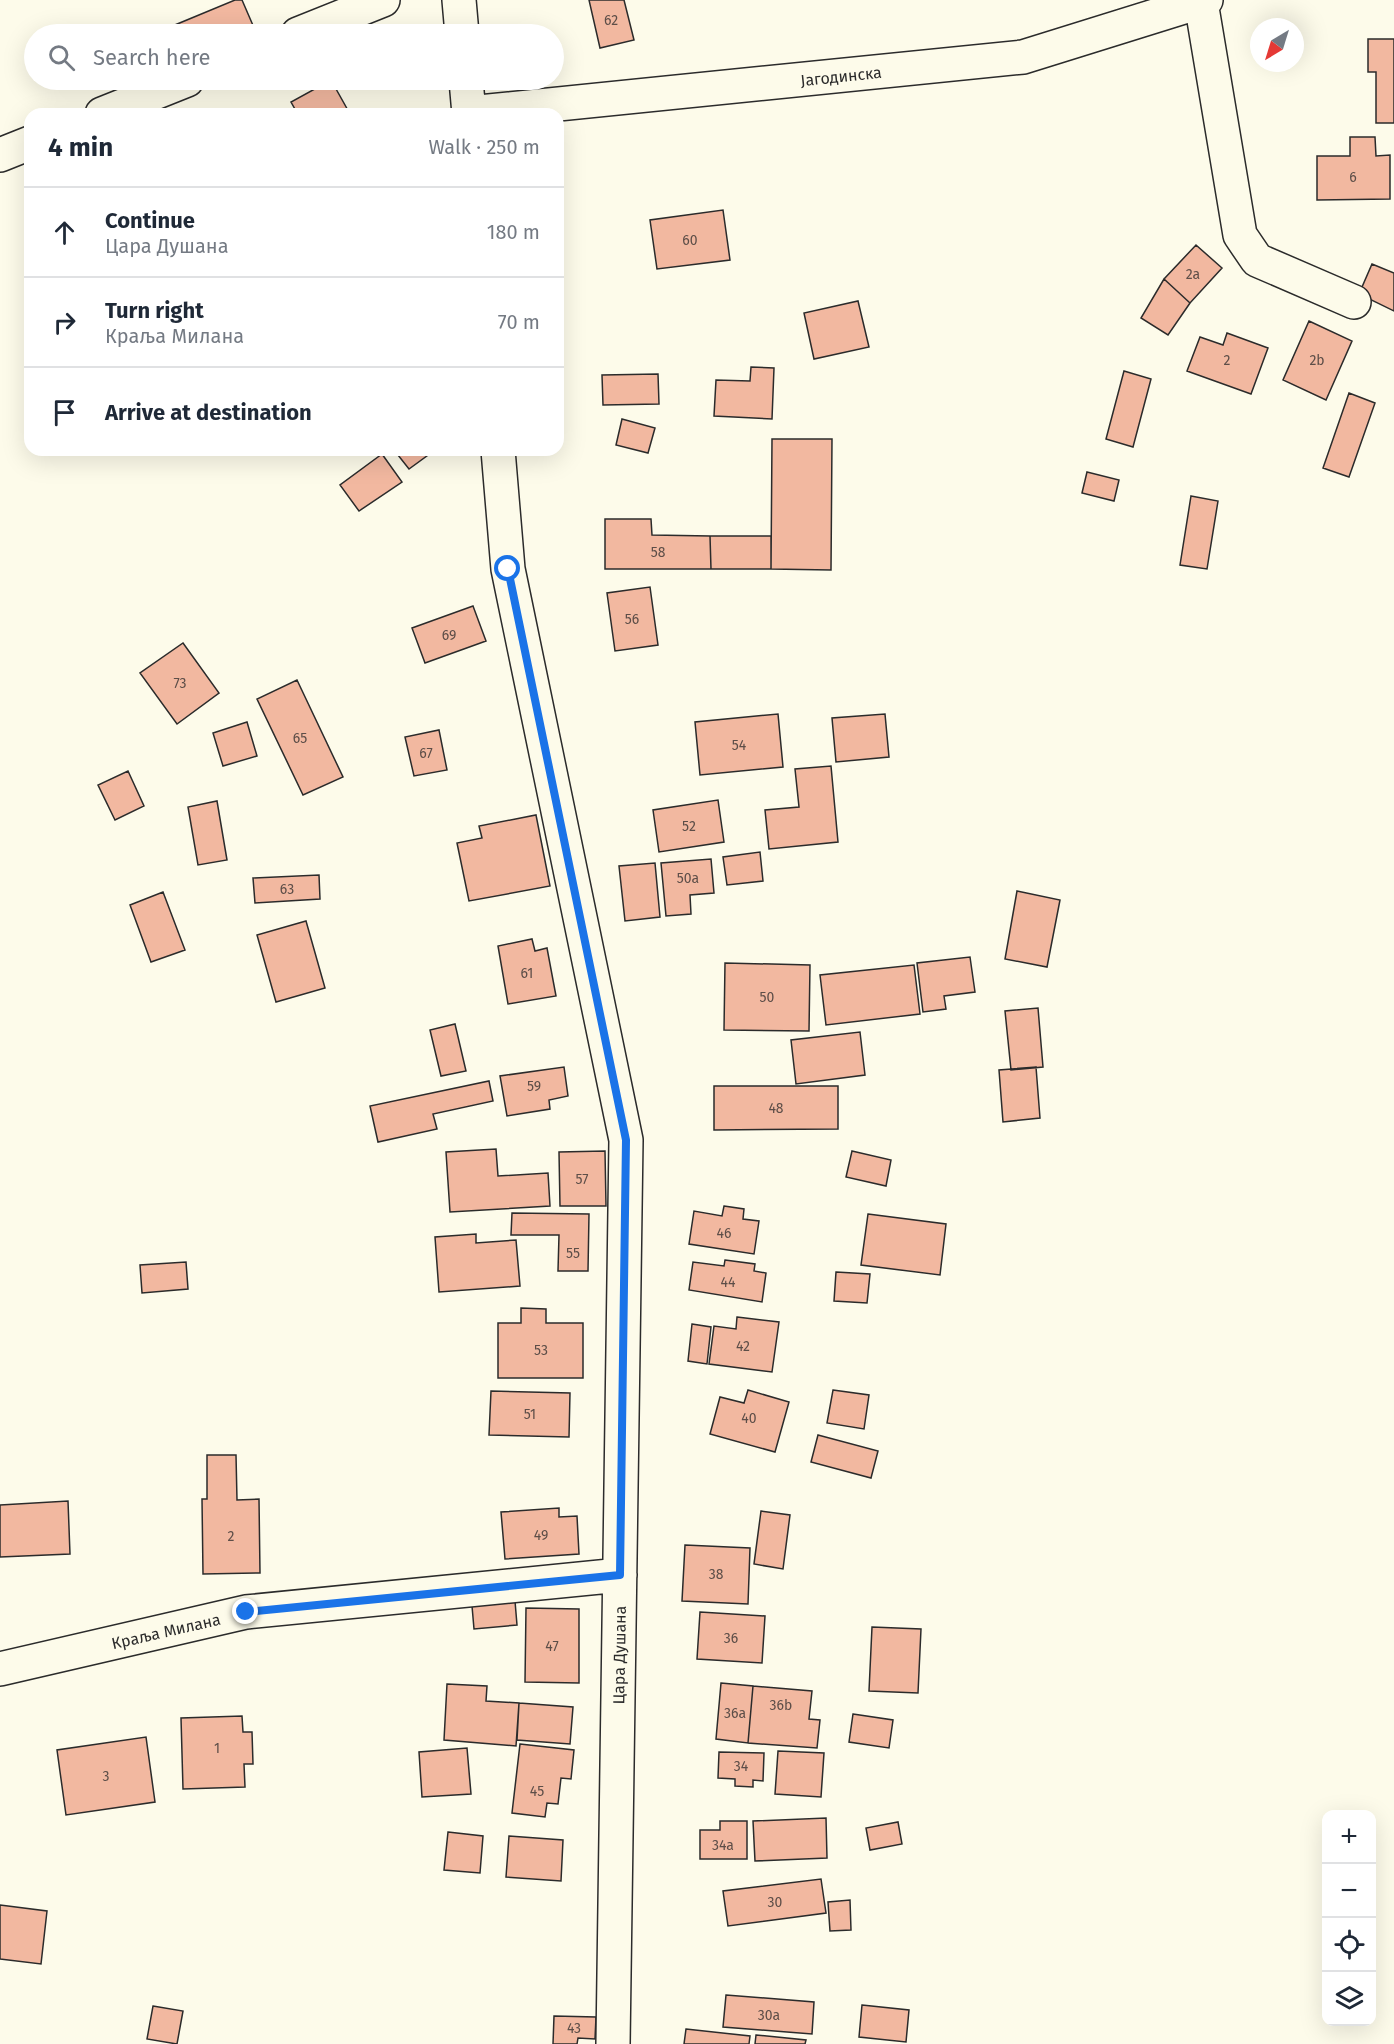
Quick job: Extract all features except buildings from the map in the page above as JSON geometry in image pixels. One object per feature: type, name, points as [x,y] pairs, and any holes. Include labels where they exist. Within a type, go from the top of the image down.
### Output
[{"type":"street","points":[[323,24],[383,0]]},
{"type":"street","points":[[459,0],[461,24]]},
{"type":"street","points":[[1203,1],[1240,235],[1257,260],[1354,302]]},
{"type":"street","name":"Јагодинска","points":[[518,108],[1023,57],[1203,1]]},
{"type":"street","points":[[117,108],[162,90]]},
{"type":"street","points":[[467,90],[469,108]]},
{"type":"street","points":[[0,155],[24,145]]},
{"type":"street","name":"Цара Душана","points":[[499,456],[508,569],[626,1140],[614,2044]]},
{"type":"street","name":"Краља Милана","points":[[0,1669],[246,1612],[620,1575]]},
{"type":"route","points":[[246,1612],[620,1575],[626,1140],[508,569]]}]
